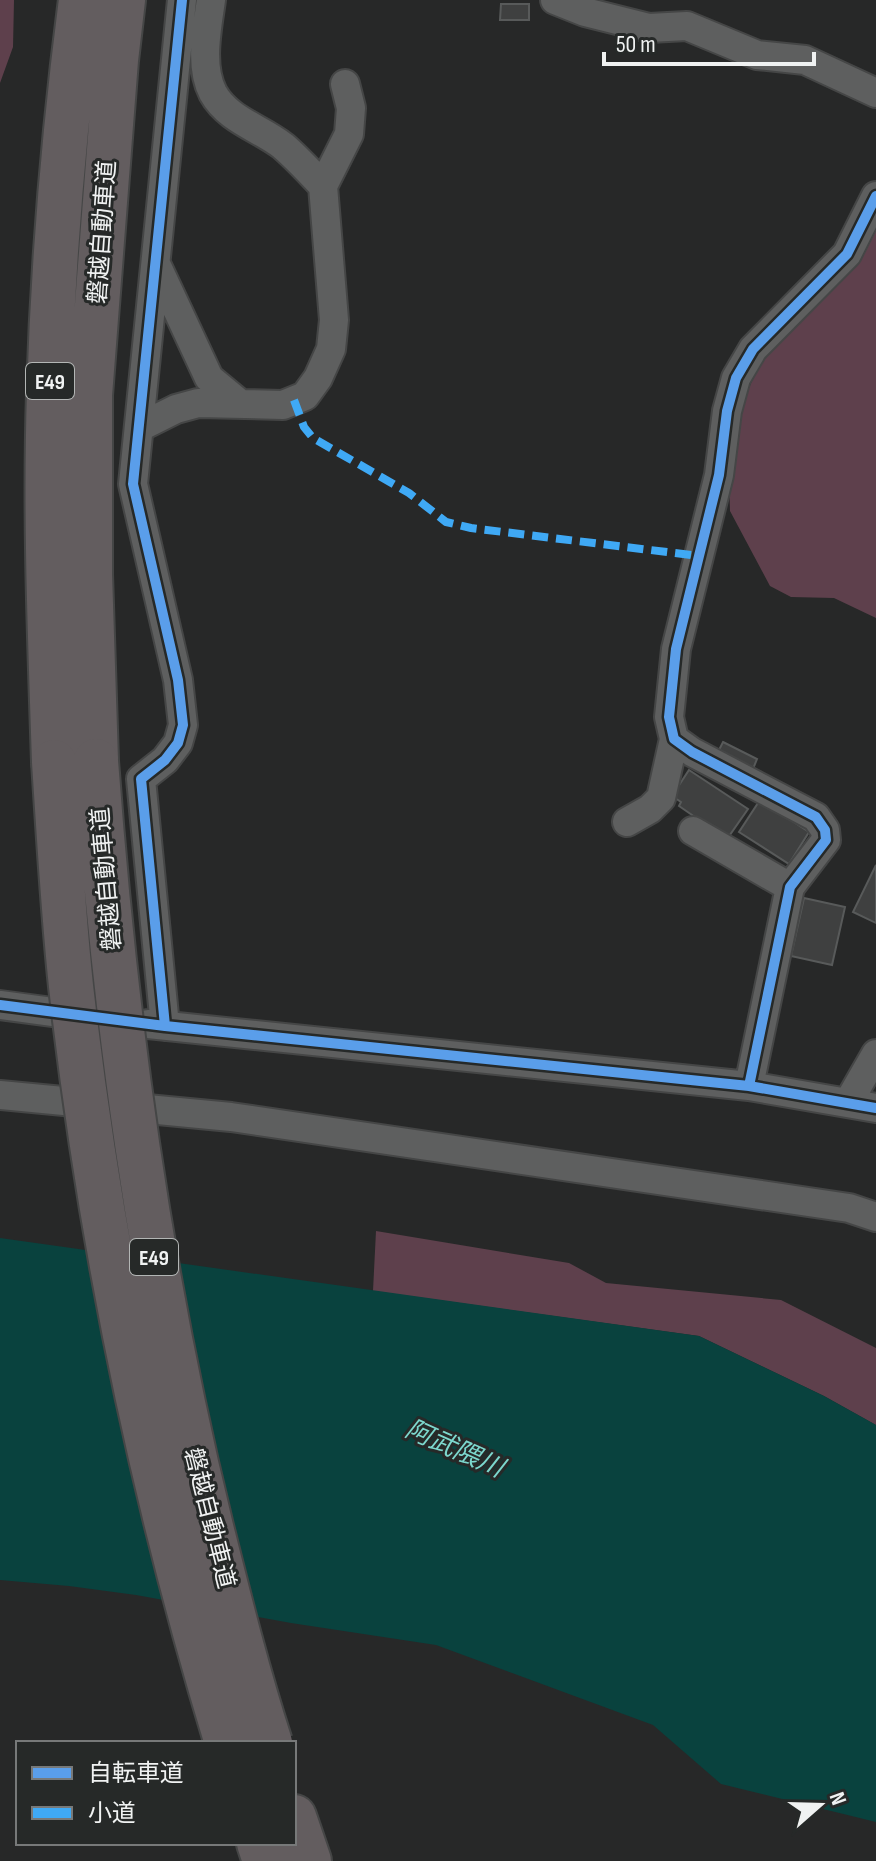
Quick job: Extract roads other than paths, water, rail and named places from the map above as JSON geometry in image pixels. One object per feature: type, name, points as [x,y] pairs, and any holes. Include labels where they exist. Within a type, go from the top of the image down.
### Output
[{"type":"highway","name":"磐越自動車道","points":[[81,0],[59,223],[49,393],[48,574],[54,762],[71,985],[88,1121],[107,1233],[154,1465],[204,1668],[226,1741]]},
{"type":"highway","name":"磐越自動車道","points":[[123,0],[114,75],[90,395],[90,574],[96,761],[105,880],[130,1102],[162,1303],[222,1570],[269,1741]]},
{"type":"highway","points":[[296,1823],[309,1861]]},
{"type":"street","points":[[165,1026],[141,779],[172,752],[183,725],[175,666],[133,484],[182,0]]},
{"type":"street","points":[[211,0],[205,61],[212,91],[222,106],[281,144],[323,186]]},
{"type":"street","points":[[555,0],[585,12],[649,28],[687,26],[757,55],[805,60],[876,93]]},
{"type":"street","points":[[140,427],[176,409],[198,403],[283,405],[305,396],[318,378],[331,349],[334,320],[323,186],[349,134],[351,108],[345,84]]},
{"type":"street","points":[[627,822],[650,809],[661,798],[674,739],[669,717],[676,649],[719,475],[727,411],[736,378],[753,349],[847,254],[876,196]]},
{"type":"street","points":[[155,263],[209,378],[238,402]]},
{"type":"street","points":[[674,739],[692,752],[816,817],[825,830],[826,840],[790,887],[749,1086]]},
{"type":"street","points":[[693,831],[790,887]]},
{"type":"street","points":[[0,1005],[165,1026],[749,1086],[862,1104],[876,1054]]},
{"type":"street","points":[[0,1095],[247,1119],[849,1208],[876,1217]]},
{"type":"water","name":"阿武隈川","points":[[0,1238],[699,1336],[824,1396],[876,1425],[876,1822],[721,1784],[653,1725],[436,1645],[136,1595],[0,1580]]}]
